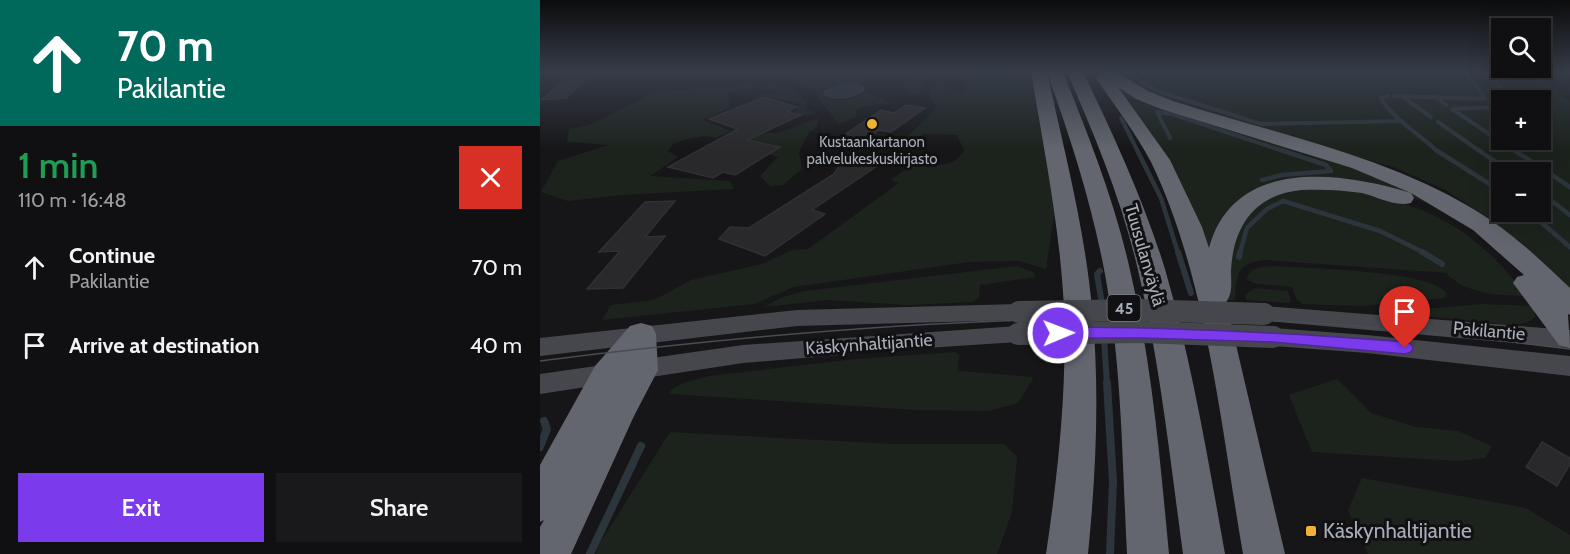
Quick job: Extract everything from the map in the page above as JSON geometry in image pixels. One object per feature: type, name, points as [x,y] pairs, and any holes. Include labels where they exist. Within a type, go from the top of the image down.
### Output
[{"type":"highway","points":[[1044,98],[1066,213],[1075,278],[1080,375],[1072,515],[1067,554]]},
{"type":"highway","name":"Tuusulanväylä","points":[[1065,98],[1088,159],[1117,269],[1135,378],[1148,554]]},
{"type":"highway","name":"Tuusulanväylä","points":[[1087,98],[1114,156],[1151,268],[1176,376],[1204,554]]},
{"type":"highway","points":[[1118,98],[1148,140],[1171,181],[1190,226],[1217,320],[1264,554]]},
{"type":"highway","points":[[1152,98],[1167,105],[1359,165],[1429,193],[1465,213],[1498,237],[1570,305]]},
{"type":"highway","points":[[1217,320],[1217,268],[1222,246],[1237,214],[1251,201],[1276,188],[1328,184],[1360,187],[1398,196],[1437,211],[1468,228],[1517,270],[1570,338]]},
{"type":"highway","points":[[549,554],[618,413],[642,370],[641,334]]},
{"type":"highway","points":[[540,503],[607,375],[641,334]]},
{"type":"main road","name":"Käskynhaltijantie","points":[[540,384],[765,352],[911,340],[1018,323],[1139,310],[1264,314]]},
{"type":"main road","name":"Pakilantie","points":[[1264,314],[1570,338]]},
{"type":"main road","name":"Käskynhaltijantie","points":[[540,347],[809,317],[860,315],[1142,332],[1273,337]]},
{"type":"main road","name":"Pakilantie","points":[[1273,337],[1367,344],[1570,366]]},
{"type":"shaded area","points":[[643,98],[729,98],[730,108],[702,120],[731,131],[716,138],[704,136],[673,144],[668,151],[678,157],[650,176],[730,181],[734,189],[621,195],[568,201],[541,192],[558,161],[609,145],[567,142],[569,129],[590,125]]},
{"type":"shaded area","points":[[773,98],[803,98],[807,102],[806,110],[817,114],[793,116],[800,104]]},
{"type":"shaded area","points":[[819,98],[837,100],[879,98],[892,104],[861,108],[856,110],[856,117],[839,124]]},
{"type":"shaded area","points":[[931,98],[1035,98],[1055,210],[1046,269],[1019,261],[969,262],[794,287],[754,304],[602,320],[611,305],[654,300],[691,280],[762,264],[792,250],[808,249],[899,183],[890,180],[906,169],[947,164],[954,161],[964,150],[957,135],[924,134],[913,142],[906,138],[935,109],[936,105]]},
{"type":"shaded area","points":[[1122,98],[1142,98],[1382,177],[1441,209],[1409,196],[1360,184],[1261,191],[1212,263]]},
{"type":"shaded area","points":[[1161,98],[1491,98],[1491,150],[1551,150],[1551,98],[1564,98],[1570,101],[1570,294],[1494,222],[1551,222],[1551,162],[1491,162],[1491,220],[1446,190],[1393,167]]},
{"type":"shaded area","points":[[818,118],[817,126],[809,132],[799,152],[802,169],[783,185],[770,186],[760,176],[778,157],[766,153],[773,146],[735,136],[776,132]]},
{"type":"shaded area","points":[[1317,188],[1367,194],[1435,216],[1477,242],[1515,281],[1523,296],[1474,290],[1456,281],[1447,275],[1448,273],[1264,260],[1248,264],[1243,268],[1237,278],[1235,300],[1226,300],[1235,233],[1258,205],[1278,194]]},
{"type":"shaded area","points":[[1017,266],[1033,272],[1036,277],[980,285],[979,298],[973,302],[908,305],[827,300],[764,307],[780,298],[805,291]]},
{"type":"shaded area","points":[[1271,266],[1337,269],[1394,275],[1437,286],[1447,294],[1444,298],[1362,306],[1303,304],[1297,300],[1292,287],[1257,284],[1247,280],[1252,271]]},
{"type":"shaded area","points":[[1255,288],[1288,291],[1291,301],[1289,303],[1246,300],[1246,294]]},
{"type":"shaded area","points":[[1482,304],[1529,306],[1534,308],[1535,318],[1526,323],[1511,325],[1385,312]]},
{"type":"shaded area","points":[[955,352],[959,355],[958,371],[1032,377],[1033,379],[1018,403],[989,411],[917,410],[670,394],[671,390],[683,383],[709,376],[856,359]]},
{"type":"shaded area","points":[[1337,379],[1371,413],[1416,427],[1458,431],[1492,446],[1485,458],[1457,461],[1312,452],[1289,395]]},
{"type":"shaded area","points":[[670,432],[893,444],[1004,444],[1017,457],[1012,512],[997,554],[596,554],[600,543]]},
{"type":"shaded area","points":[[1362,478],[1526,508],[1570,535],[1570,554],[1368,554],[1348,510]]},
{"type":"building","points":[[544,98],[566,98],[566,98],[541,100]]},
{"type":"building","points":[[762,98],[797,107],[787,111],[801,115],[747,140],[780,147],[735,175],[723,172],[713,178],[668,167],[738,129],[709,119]]},
{"type":"building","points":[[906,105],[925,108],[891,132],[879,130],[852,149],[831,144],[881,110],[894,113]]},
{"type":"building","points":[[836,158],[886,160],[812,210],[825,214],[765,256],[719,239],[730,227],[749,228],[834,174],[841,163]]},
{"type":"building","points":[[675,201],[645,237],[665,236],[623,288],[587,289],[620,251],[599,252],[645,202]]},
{"type":"building","points":[[1542,442],[1570,458],[1570,464],[1557,486],[1526,467]]},
{"type":"waterway","points":[[1179,98],[1261,124],[1401,121]]},
{"type":"waterway","points":[[1382,98],[1401,121]]},
{"type":"waterway","points":[[1404,98],[1431,117]]},
{"type":"waterway","points":[[1436,98],[1446,105]]},
{"type":"waterway","points":[[1450,98],[1484,98]]},
{"type":"waterway","points":[[1453,109],[1491,107]]},
{"type":"waterway","points":[[1452,109],[1516,152]]},
{"type":"waterway","points":[[1170,138],[1157,112],[1172,114],[1286,152]]},
{"type":"waterway","points":[[1121,118],[1161,198],[1178,253]]},
{"type":"waterway","points":[[1401,121],[1438,152]]},
{"type":"waterway","points":[[1438,122],[1481,152]]},
{"type":"waterway","points":[[1262,180],[1282,175],[1331,171],[1326,165],[1281,150]]},
{"type":"waterway","points":[[1436,150],[1491,185]]},
{"type":"waterway","points":[[1478,150],[1495,162]]},
{"type":"waterway","points":[[1514,150],[1570,187]]},
{"type":"waterway","points":[[1240,253],[1247,228],[1267,209],[1283,201],[1380,231],[1425,253]]},
{"type":"waterway","points":[[1551,202],[1570,215]]},
{"type":"waterway","points":[[1541,222],[1570,247]]},
{"type":"waterway","points":[[1178,252],[1191,293]]},
{"type":"waterway","points":[[1239,257],[1240,252]]},
{"type":"waterway","points":[[1422,252],[1442,264]]},
{"type":"waterway","points":[[1100,271],[1097,274],[1102,304]]},
{"type":"waterway","points":[[1104,337],[1107,385]]},
{"type":"waterway","points":[[1107,383],[1113,481],[1110,554]]},
{"type":"waterway","points":[[540,447],[547,429],[544,421]]},
{"type":"waterway","points":[[590,554],[641,446]]},
{"type":"tram line","points":[[540,361],[780,335],[941,324],[1101,318],[1231,319],[1328,324],[1425,332],[1570,349]]},
{"type":"place","name":"Kustaankartanon palvelukeskuskirjasto","points":[[872,124]]},
{"type":"place","name":"Käskynhaltijantie","points":[[1311,531]]},
{"type":"route","points":[[1058,333],[1142,332],[1273,337],[1405,348]]}]
